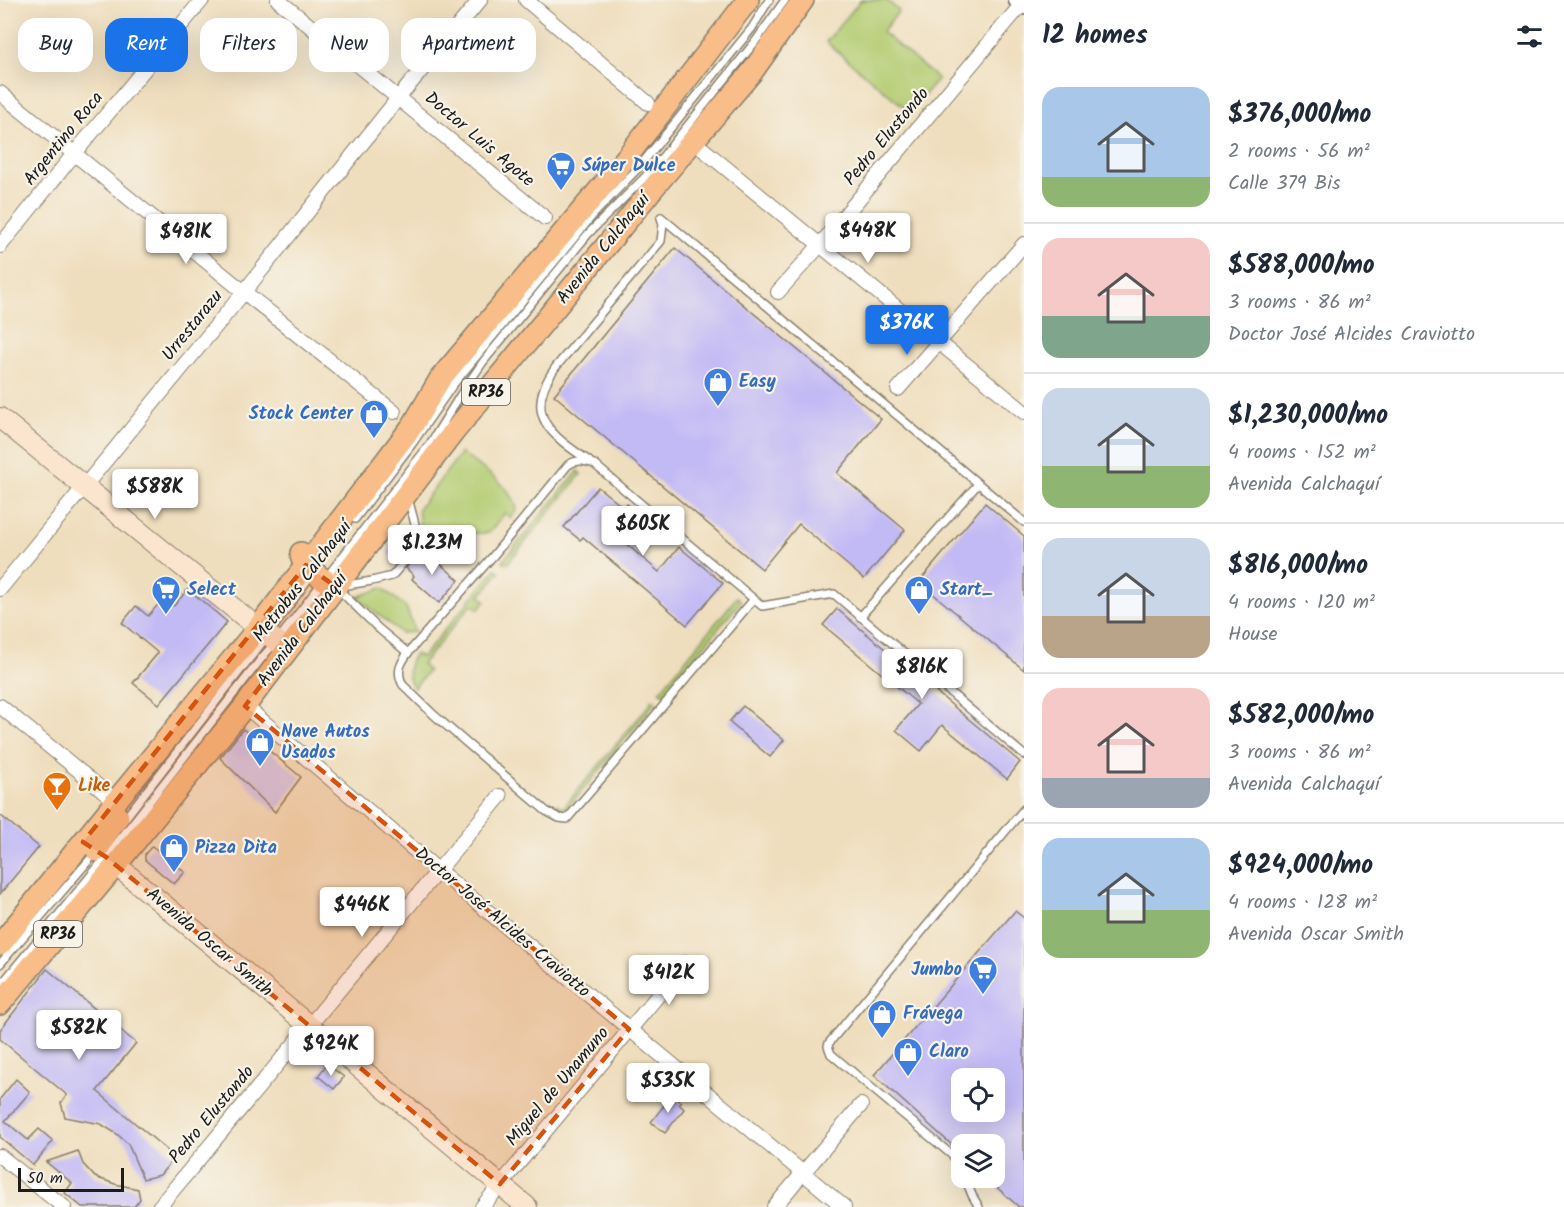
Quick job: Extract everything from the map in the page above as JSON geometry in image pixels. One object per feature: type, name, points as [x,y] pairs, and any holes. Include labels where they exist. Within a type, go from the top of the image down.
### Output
[{"type":"main road","name":"RP36","points":[[320,573],[301,557],[303,549],[440,379],[626,158],[748,0]]},
{"type":"main road","name":"Avenida Calchaquí","points":[[0,945],[100,854],[245,706],[273,639],[320,573],[407,492],[477,403],[752,72],[803,0]]},
{"type":"main road","points":[[0,418],[273,639]]},
{"type":"main road","name":"Avenida Calchaquí","points":[[0,1004],[100,854],[116,801],[191,710],[273,639],[320,573]]},
{"type":"main road","points":[[100,854],[109,829],[152,774],[191,710]]},
{"type":"main road","name":"Avenida Oscar Smith","points":[[100,854],[528,1207]]},
{"type":"street","name":"Argentino Roca","points":[[0,246],[202,0]]},
{"type":"street","name":"Doctor Luis Agote","points":[[278,0],[545,218]]},
{"type":"street","name":"Urrestarazu","points":[[0,589],[480,0]]},
{"type":"street","points":[[526,0],[648,103]]},
{"type":"street","name":"Pedro Elustondo","points":[[778,292],[1021,3]]},
{"type":"street","points":[[0,93],[394,412]]},
{"type":"street","points":[[693,141],[1024,412]]},
{"type":"street","points":[[898,389],[1024,244]]},
{"type":"street","points":[[0,706],[116,801]]},
{"type":"street","name":"Doctor José Alcides Craviotto","points":[[245,706],[439,871],[844,1207]]},
{"type":"street","name":"Pedro Elustondo","points":[[159,1207],[500,796]]},
{"type":"street","name":"Miguel de Unamuno","points":[[482,1207],[685,963]]},
{"type":"street","points":[[774,1207],[861,1105]]},
{"type":"street","points":[[0,1156],[64,1207]]},
{"type":"lane","name":"Metrobus Calchaquí","points":[[348,527],[412,444],[452,386],[586,224],[651,154],[752,28],[770,0]]},
{"type":"lane","name":"Metrobus Calchaquí","points":[[320,573],[430,444],[483,362],[588,234],[664,155],[785,0]]},
{"type":"lane","points":[[1024,522],[661,217],[663,224],[661,241],[555,368],[542,392],[540,404],[544,420],[553,434],[594,464],[762,606],[834,594],[1024,754]]},
{"type":"lane","points":[[594,464],[573,461],[568,465],[493,556],[408,653],[399,670],[403,685],[434,715],[546,811],[559,818],[567,819],[754,599]]},
{"type":"lane","points":[[860,617],[978,484]]},
{"type":"lane","points":[[320,573],[372,581],[392,576],[420,543],[407,492]]},
{"type":"lane","points":[[320,573],[408,653]]},
{"type":"lane","name":"Metrobus Calchaquí","points":[[0,986],[117,830],[273,639]]},
{"type":"lane","points":[[951,1154],[831,1054],[828,1046],[1024,809]]},
{"type":"lane","name":"Metrobus Calchaquí","points":[[0,964],[100,854]]},
{"type":"lane","points":[[969,1188],[979,1207]]},
{"type":"highlighted area","points":[[306,565],[336,587],[245,706],[629,1029],[500,1184],[106,857],[83,842]]},
{"type":"green space","points":[[861,0],[886,0],[899,11],[882,32],[938,79],[910,112],[826,42]]},
{"type":"green space","points":[[461,453],[502,485],[517,509],[511,518],[505,513],[489,533],[427,534],[420,526],[418,509]]},
{"type":"green space","points":[[578,471],[581,474],[507,564],[503,561]]},
{"type":"green space","points":[[496,569],[500,572],[480,596],[486,601],[479,609],[472,604],[422,664],[428,671],[414,688],[408,671],[415,654],[422,657]]},
{"type":"green space","points":[[382,588],[406,607],[415,632],[401,633],[357,597]]},
{"type":"green space","points":[[737,597],[741,601],[664,694],[660,691]]},
{"type":"green space","points":[[652,699],[656,702],[564,813],[555,805],[563,808]]},
{"type":"building","name":"Easy","points":[[675,248],[881,419],[837,473],[905,530],[864,579],[799,524],[762,569],[554,395]]},
{"type":"building","points":[[598,487],[624,508],[627,504],[644,518],[624,542],[659,572],[679,547],[723,583],[687,625],[583,537],[580,540],[564,527]]},
{"type":"building","points":[[985,503],[1024,536],[1024,670],[919,582]]},
{"type":"building","points":[[403,533],[414,542],[397,561],[387,552]]},
{"type":"building","points":[[423,549],[459,580],[439,603],[412,579],[414,576],[406,568]]},
{"type":"building","points":[[188,589],[227,622],[159,704],[133,683],[158,653],[122,623],[136,606],[148,616],[164,598],[174,606]]},
{"type":"building","points":[[837,609],[1020,762],[1007,779],[942,725],[921,751],[896,730],[918,704],[823,625]]},
{"type":"building","points":[[743,706],[784,740],[770,757],[729,722]]},
{"type":"building","name":"Nave Autos Usados","points":[[243,729],[301,777],[275,812],[220,758]]},
{"type":"building","points":[[0,815],[39,847],[0,894]]},
{"type":"building","points":[[152,846],[185,872],[174,884],[145,860],[145,854]]},
{"type":"building","name":"Jumbo","points":[[1015,911],[1024,918],[1024,1207],[1019,1207],[997,1188],[1005,1188],[1005,1134],[951,1134],[951,1144],[874,1075]]},
{"type":"building","points":[[47,969],[136,1043],[97,1091],[175,1157],[160,1175],[143,1179],[128,1144],[101,1124],[65,1117],[61,1103],[67,1095],[0,1039],[0,1030]]},
{"type":"building","points":[[327,1064],[344,1077],[334,1089],[318,1076]]},
{"type":"building","points":[[16,1079],[30,1092],[5,1121],[28,1140],[39,1129],[53,1141],[33,1165],[0,1137],[0,1099]]},
{"type":"building","points":[[672,1095],[681,1102],[679,1104],[684,1109],[665,1133],[651,1122]]},
{"type":"building","points":[[78,1151],[83,1164],[95,1177],[138,1189],[140,1199],[134,1207],[82,1207],[65,1193],[72,1183],[46,1162]]},
{"type":"place","name":"Súper Dulce","points":[[561,192]]},
{"type":"place","name":"Easy","points":[[718,408]]},
{"type":"place","name":"Stock Center","points":[[374,440]]},
{"type":"place","name":"Select","points":[[166,616]]},
{"type":"place","name":"Start_","points":[[919,616]]},
{"type":"place","name":"Nave Autos Usados","points":[[260,768]]},
{"type":"place","name":"Like","points":[[57,812]]},
{"type":"place","name":"Pizza Dita","points":[[174,874]]},
{"type":"place","name":"Jumbo","points":[[983,996]]},
{"type":"place","name":"Frávega","points":[[882,1040]]},
{"type":"place","name":"Claro","points":[[908,1078]]}]
